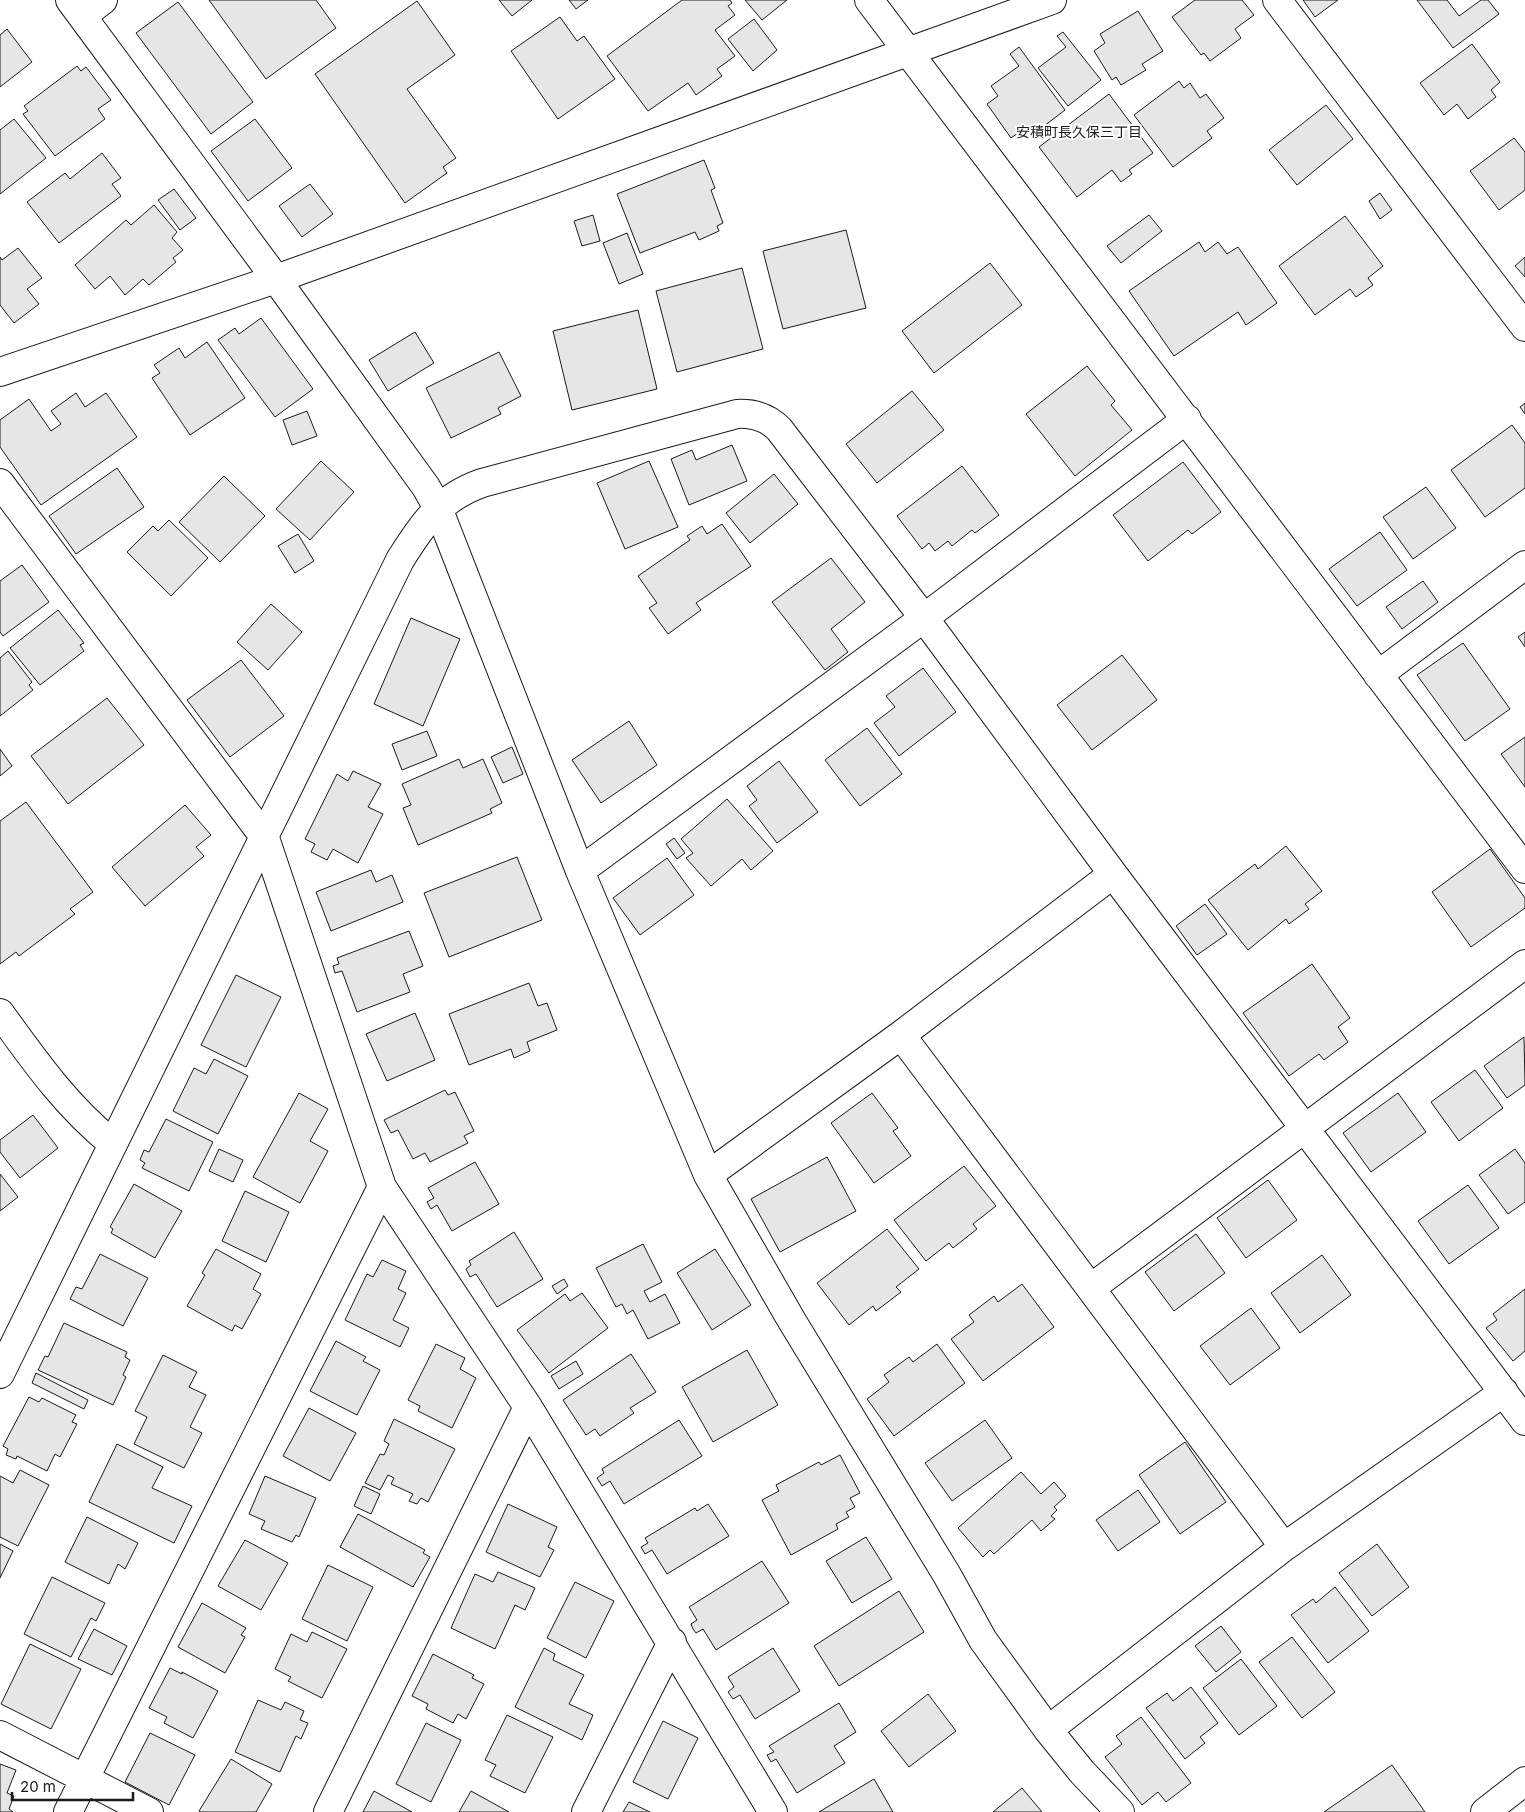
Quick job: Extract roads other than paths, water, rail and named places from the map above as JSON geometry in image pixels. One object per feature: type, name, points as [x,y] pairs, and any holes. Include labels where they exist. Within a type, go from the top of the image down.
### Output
[{"type":"street","points":[[869,0],[1525,869]]},
{"type":"street","points":[[0,372],[276,279],[1052,0]]},
{"type":"street","points":[[1277,0],[1525,327]]},
{"type":"street","points":[[85,5],[276,279],[415,469],[438,508],[580,871],[708,1175],[792,1322],[947,1575],[984,1640],[1048,1730],[1120,1812]]},
{"type":"street","points":[[0,1374],[400,560],[425,521],[458,492],[482,482],[737,414],[756,415],[765,418],[779,429],[924,618],[1113,874],[1525,1421]]},
{"type":"street","points":[[580,871],[924,618],[1187,419]]},
{"type":"street","points":[[0,483],[265,838],[382,1187],[528,1407],[672,1642],[773,1812]]},
{"type":"street","points":[[1378,675],[1525,565]]},
{"type":"street","points":[[708,1175],[902,1034],[1113,874]]},
{"type":"street","points":[[1091,1288],[1525,964]]},
{"type":"street","points":[[0,1013],[51,1082],[86,1121],[112,1143]]},
{"type":"street","points":[[902,1034],[1284,1547]]},
{"type":"street","points":[[68,1812],[382,1187]]},
{"type":"street","points":[[1048,1730],[1284,1547],[1504,1392]]},
{"type":"street","points":[[328,1812],[528,1407]]},
{"type":"street","points":[[586,1812],[672,1642]]},
{"type":"street","points":[[0,1735],[149,1812]]},
{"type":"street","points":[[1485,1812],[1525,1781]]},
{"type":"district","name":"安積町長久保三丁目","points":[[1079,131]]}]
